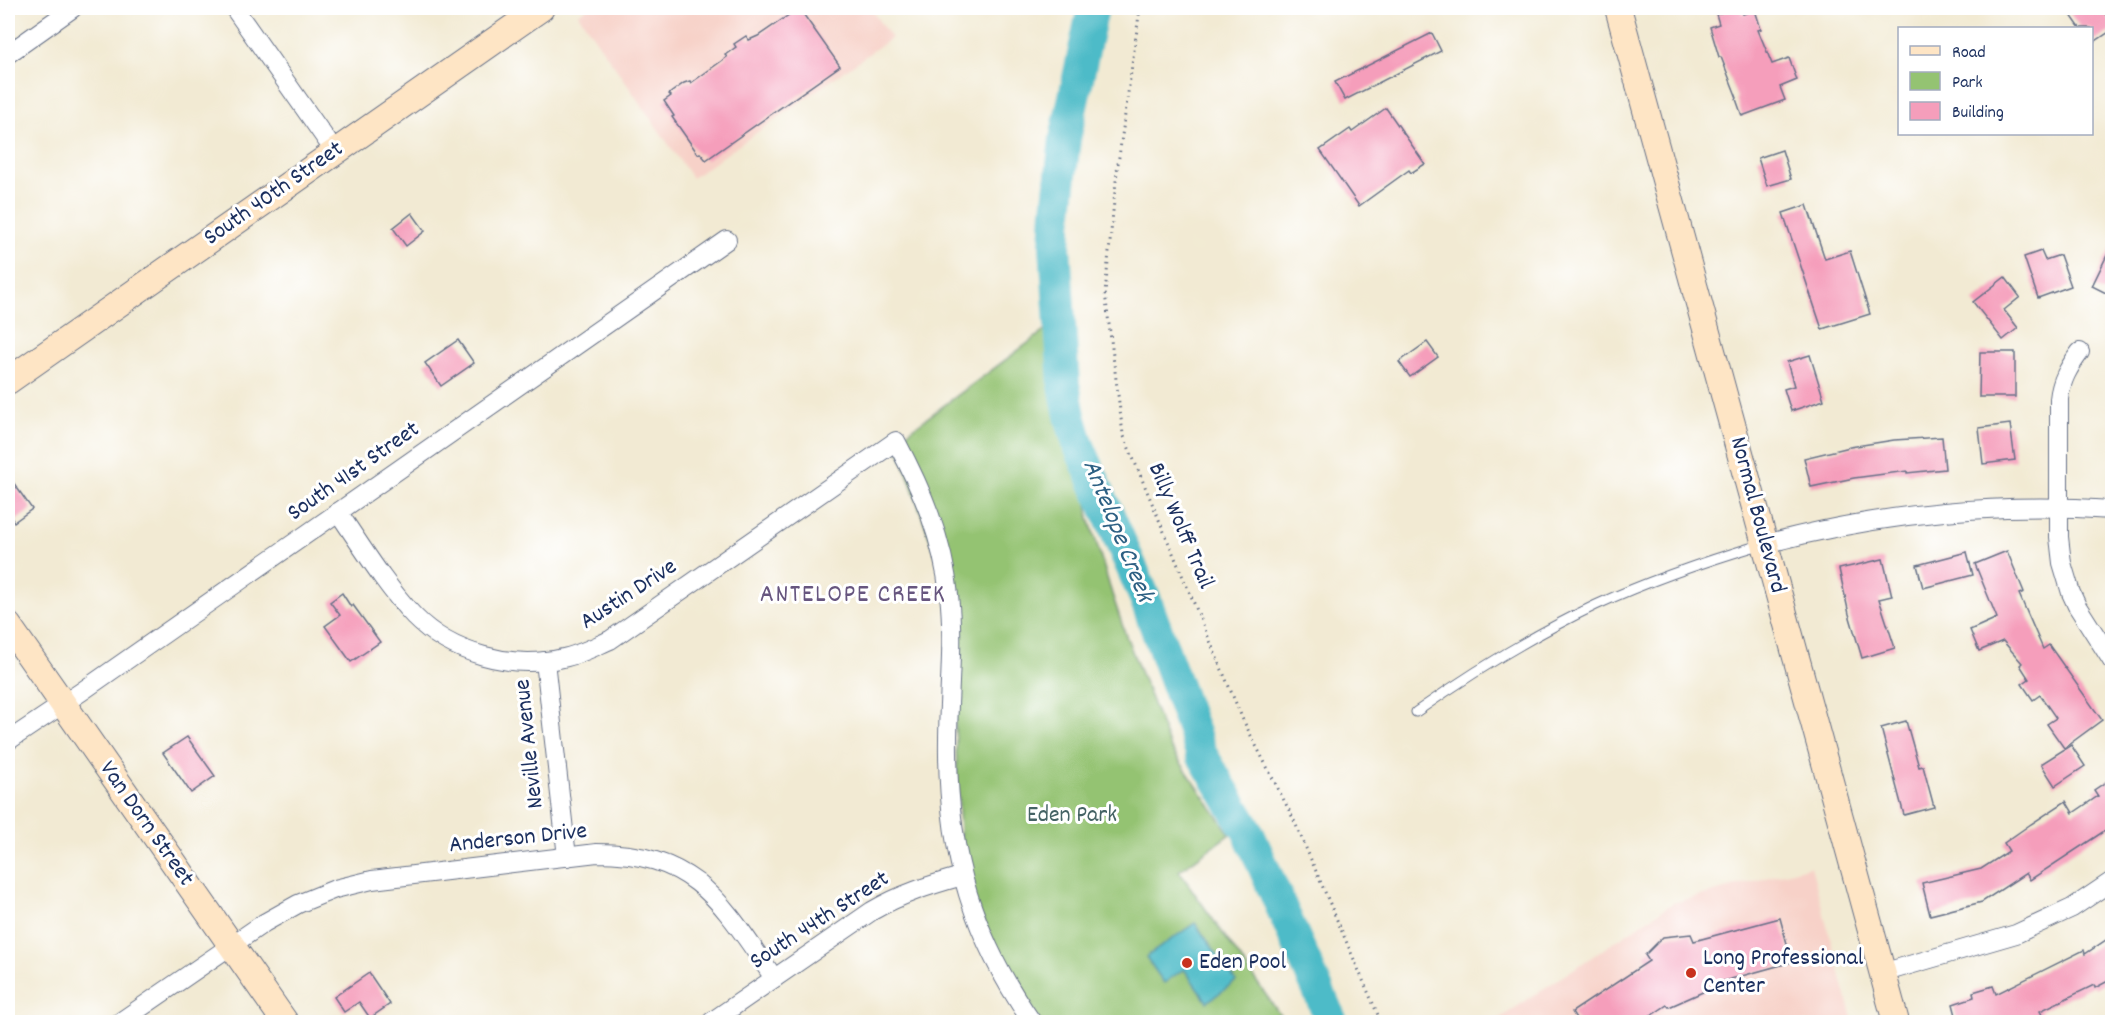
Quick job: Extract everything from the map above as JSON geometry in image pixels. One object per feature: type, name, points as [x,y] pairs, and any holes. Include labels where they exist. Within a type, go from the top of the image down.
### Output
[{"type":"main road","name":"South 40th Street","points":[[8,381],[541,8]]},
{"type":"main road","name":"Normal Boulevard","points":[[1618,8],[1896,1023]]},
{"type":"main road","name":"Van Dorn Street","points":[[8,625],[285,1023]]},
{"type":"street","points":[[8,54],[73,8]]},
{"type":"street","points":[[234,8],[335,152]]},
{"type":"street","name":"South 41st Street","points":[[8,741],[727,240]]},
{"type":"street","points":[[2080,352],[2062,382],[2059,399],[2060,551],[2071,593],[2112,661]]},
{"type":"street","name":"Austin Drive","points":[[338,512],[397,597],[416,618],[438,635],[463,649],[490,658],[518,662],[545,661],[584,652],[610,640],[896,441],[916,478],[930,513],[941,550],[949,594],[951,639],[948,754],[951,809],[962,876]]},
{"type":"street","points":[[1765,544],[1804,533],[1902,516],[1971,509],[2059,507],[2112,510]]},
{"type":"street","name":"Neville Avenue","points":[[545,661],[567,857]]},
{"type":"street","name":"Anderson Drive","points":[[120,1023],[264,923],[298,904],[334,889],[372,880],[619,853],[647,858],[668,865],[710,892],[725,909],[774,978]]},
{"type":"street","points":[[962,876],[973,913],[988,950],[1009,989],[1032,1023]]},
{"type":"street","name":"South 44th Street","points":[[711,1023],[895,897],[962,876]]},
{"type":"street","points":[[1882,973],[2016,934],[2072,908],[2112,881]]},
{"type":"lane","points":[[1416,712],[1498,658],[1595,605],[1709,560],[1765,544]]},
{"type":"path","name":"Billy Wolff Trail","points":[[1140,8],[1117,171],[1105,293],[1123,434],[1243,720],[1293,818],[1381,1023]]},
{"type":"shaded area","points":[[587,8],[870,8],[891,38],[692,178],[578,14]]},
{"type":"shaded area","points":[[1811,866],[1853,1022],[1494,1022],[1673,903]]},
{"type":"green space","name":"Eden Park","points":[[1070,312],[1074,406],[1089,518],[1112,594],[1170,747],[1230,834],[1179,871],[1285,1022],[1032,1022],[962,876],[949,594],[896,441]]},
{"type":"water","name":"Eden Pool","points":[[1195,923],[1236,981],[1207,1002],[1184,969],[1164,983],[1146,957]]},
{"type":"building","points":[[799,8],[840,66],[706,160],[700,153],[698,154],[672,117],[674,116],[664,101],[671,96],[669,94],[684,83],[690,81],[691,83],[727,57],[725,55],[736,47],[734,44],[746,36],[749,40],[758,36]]},
{"type":"building","points":[[1741,8],[1743,14],[1755,10],[1761,29],[1758,30],[1772,64],[1789,58],[1797,80],[1780,87],[1785,100],[1742,116],[1710,27],[1719,24],[1716,14]]},
{"type":"building","points":[[2066,8],[2101,8],[2112,24],[2112,30],[2093,43],[2093,27],[2079,27]]},
{"type":"building","points":[[1432,33],[1441,51],[1345,100],[1335,82]]},
{"type":"building","points":[[1386,108],[1425,164],[1411,173],[1409,170],[1359,206],[1320,150],[1350,129],[1352,132]]},
{"type":"building","points":[[1782,150],[1791,179],[1767,186],[1758,158]]},
{"type":"building","points":[[1807,205],[1825,259],[1850,251],[1870,314],[1822,329],[1783,213]]},
{"type":"building","points":[[412,213],[425,231],[406,246],[393,228]]},
{"type":"building","points":[[2112,245],[2112,296],[2092,286]]},
{"type":"building","points":[[2041,251],[2045,260],[2060,255],[2071,286],[2038,298],[2024,257]]},
{"type":"building","points":[[2005,277],[2020,297],[2004,310],[2018,328],[2003,340],[1973,302]]},
{"type":"building","points":[[458,340],[474,363],[441,386],[425,363]]},
{"type":"building","points":[[1427,342],[1438,357],[1410,377],[1399,362]]},
{"type":"building","points":[[1980,352],[2015,352],[2015,397],[1979,397]]},
{"type":"building","points":[[1810,355],[1824,400],[1791,411],[1784,389],[1794,386],[1787,362]]},
{"type":"building","points":[[2010,424],[2015,460],[1983,464],[1979,428]]},
{"type":"building","points":[[1942,437],[1945,469],[1854,478],[1811,487],[1804,458],[1894,440]]},
{"type":"building","points":[[8,475],[32,509],[14,522],[8,513]]},
{"type":"building","points":[[2007,551],[2024,592],[2019,594],[2043,649],[2049,645],[2102,720],[2064,748],[2047,724],[2056,718],[2040,695],[2033,700],[2022,684],[2029,679],[2020,665],[2022,663],[2003,641],[1979,651],[1970,630],[1997,618],[1975,564]]},
{"type":"building","points":[[1967,552],[1973,575],[1923,588],[1917,565]]},
{"type":"building","points":[[1883,559],[1892,596],[1879,599],[1895,648],[1862,658],[1839,569]]},
{"type":"building","points":[[342,593],[380,642],[351,662],[325,626],[340,615],[330,602]]},
{"type":"building","points":[[1906,721],[1919,767],[1923,766],[1934,807],[1904,815],[1881,728]]},
{"type":"building","points":[[187,737],[215,776],[191,793],[163,753]]},
{"type":"building","points":[[2071,745],[2085,766],[2055,786],[2041,764]]},
{"type":"building","points":[[2112,778],[2112,826],[2030,880],[2026,873],[1982,902],[1930,915],[1922,883],[1981,869],[2009,851],[2004,843],[2031,824],[2066,801],[2073,813],[2098,796],[2094,790]]},
{"type":"building","name":"Long Professional Center","points":[[1780,918],[1792,962],[1713,984],[1714,987],[1669,1007],[1667,1005],[1640,1023],[1579,1023],[1572,1012],[1649,961],[1645,955],[1663,937],[1691,934],[1694,941]]},
{"type":"building","points":[[2112,936],[2112,979],[2095,988],[2094,985],[2040,1011],[2046,1023],[1958,1023],[1953,1004],[1974,997],[1973,992],[1993,986],[1996,994],[2084,950],[2085,954]]},
{"type":"building","points":[[369,973],[390,1004],[370,1018],[359,1002],[344,1012],[334,997]]},
{"type":"waterway","name":"Antelope Creek","points":[[1093,8],[1065,139],[1055,246],[1064,385],[1070,416],[1078,444],[1145,598],[1202,755],[1248,832],[1332,1022]]},
{"type":"place","name":"Eden Pool","points":[[1187,963]]},
{"type":"place","name":"Long Professional Center","points":[[1691,973]]},
{"type":"district","name":"ANTELOPE CREEK","points":[[853,595]]}]
